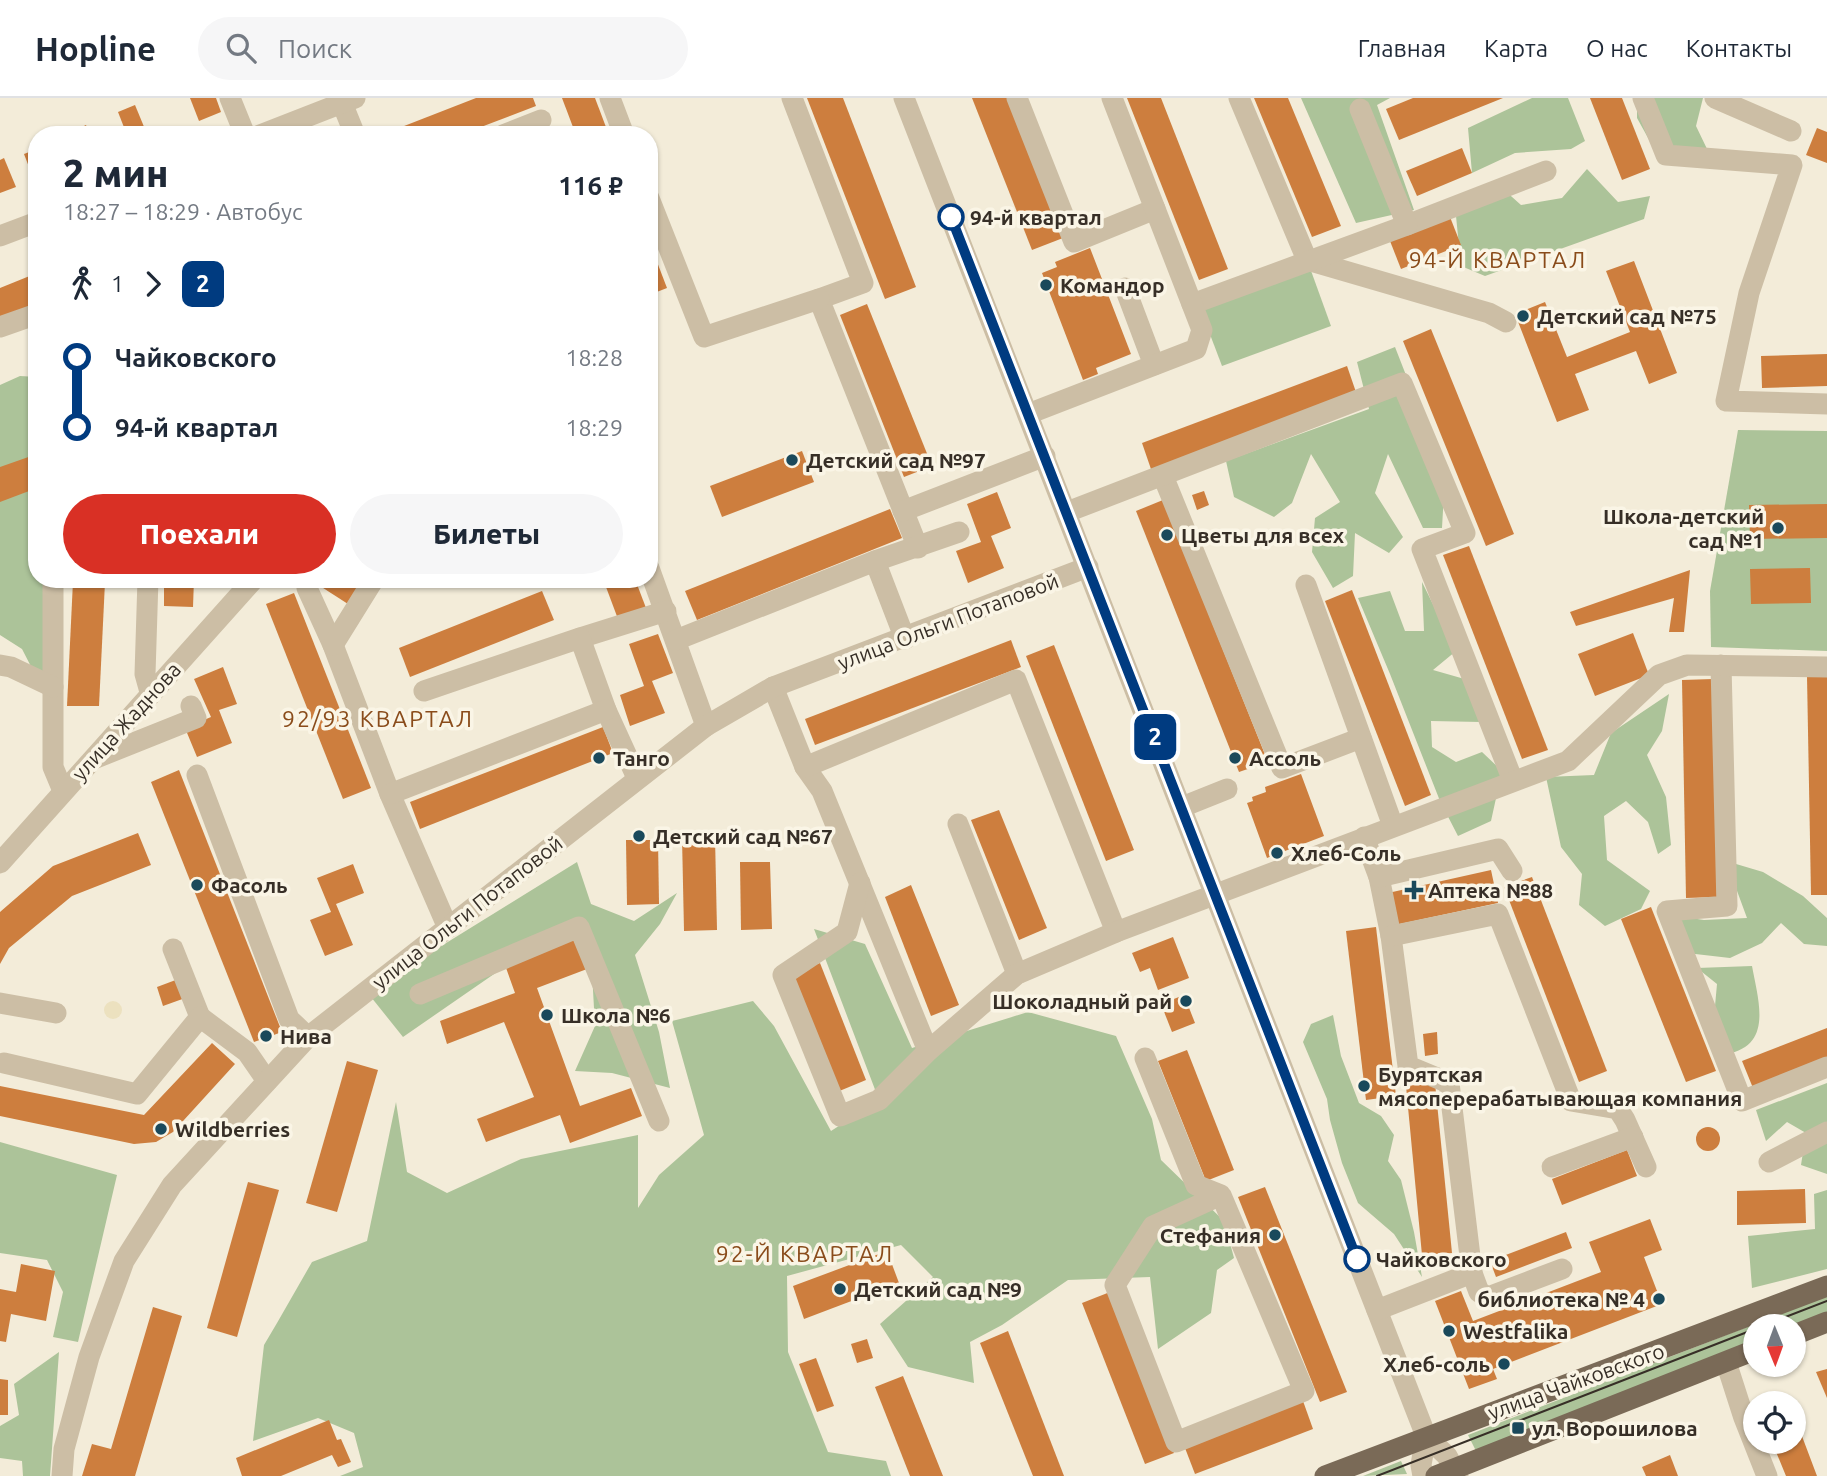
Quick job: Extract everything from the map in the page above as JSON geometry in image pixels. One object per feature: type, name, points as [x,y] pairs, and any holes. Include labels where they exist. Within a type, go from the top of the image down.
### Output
[{"type":"main road","name":"улица Чайковского","points":[[1325,1476],[1827,1286]]},
{"type":"main road","points":[[1806,1330],[1827,1322]]},
{"type":"main road","name":"улица Чайковского","points":[[1450,1474],[1743,1355]]},
{"type":"street","points":[[230,98],[241,126]]},
{"type":"street","points":[[610,98],[621,126]]},
{"type":"street","points":[[658,221],[704,337],[863,283],[792,98]]},
{"type":"street","points":[[904,98],[1426,1436],[1447,1456],[1450,1474]]},
{"type":"street","points":[[1017,98],[1074,242],[1155,209]]},
{"type":"street","points":[[1028,414],[1196,349],[1202,330],[1112,98]]},
{"type":"street","points":[[1239,98],[1307,260]]},
{"type":"street","points":[[1643,98],[1666,155],[1792,165],[1749,293],[1727,401],[1827,404]]},
{"type":"street","points":[[1715,98],[1791,131]]},
{"type":"street","points":[[284,126],[349,101],[353,126]]},
{"type":"street","points":[[1360,109],[1407,225]]},
{"type":"street","points":[[526,126],[541,120]]},
{"type":"street","points":[[1192,304],[1546,171]]},
{"type":"street","points":[[0,236],[28,225]]},
{"type":"street","points":[[1307,260],[1489,313],[1506,322]]},
{"type":"street","points":[[1125,288],[1154,365]]},
{"type":"street","points":[[819,299],[918,548]]},
{"type":"street","points":[[0,327],[28,317]]},
{"type":"street","points":[[1067,512],[1402,383],[1465,533],[1422,549],[1513,781]]},
{"type":"street","points":[[903,511],[1045,456]]},
{"type":"street","points":[[1163,476],[1282,768],[1361,738]]},
{"type":"street","points":[[676,640],[875,561],[959,532]]},
{"type":"street","points":[[875,561],[905,639]]},
{"type":"street","name":"улица Ольги Потаповой","points":[[62,1476],[64,1449],[89,1357],[124,1262],[172,1185],[308,1037],[706,726],[774,687],[1088,567]]},
{"type":"street","points":[[1306,585],[1393,826]]},
{"type":"street","points":[[53,588],[53,767],[63,791]]},
{"type":"street","points":[[148,588],[145,674],[150,692]]},
{"type":"street","name":"улица Жаднова","points":[[0,863],[246,588]]},
{"type":"street","points":[[307,588],[333,645],[390,794],[448,928]]},
{"type":"street","points":[[333,645],[368,588]]},
{"type":"street","points":[[657,588],[706,726]]},
{"type":"street","points":[[424,691],[666,611]]},
{"type":"street","points":[[580,638],[637,778]]},
{"type":"street","points":[[0,665],[11,667],[53,687]]},
{"type":"street","points":[[859,883],[847,932],[783,975],[839,1116],[879,1100],[928,1051],[1017,974],[1116,932],[1568,761],[1659,675],[1687,665],[1827,667]]},
{"type":"street","points":[[1721,665],[1727,906],[1667,911],[1742,1101],[1827,1067]]},
{"type":"street","points":[[805,767],[1016,680],[1116,932]]},
{"type":"street","points":[[774,687],[805,767],[822,791],[928,1051]]},
{"type":"street","points":[[94,759],[196,718],[191,706]]},
{"type":"street","points":[[390,794],[607,709]]},
{"type":"street","points":[[197,775],[289,1019],[308,1037]]},
{"type":"street","points":[[1182,807],[1227,789]]},
{"type":"street","points":[[958,824],[1017,974]]},
{"type":"street","points":[[1363,837],[1379,877],[1391,936],[1408,1066],[1449,1083],[1472,1273],[1479,1292],[1488,1297],[1562,1269]]},
{"type":"street","points":[[1379,877],[1498,849],[1512,871]]},
{"type":"street","points":[[1391,936],[1498,914],[1571,1101],[1618,1109],[1646,1167]]},
{"type":"street","points":[[420,994],[579,927],[659,1121]]},
{"type":"street","points":[[173,949],[200,1017],[247,1052],[267,1081]]},
{"type":"street","points":[[0,1003],[56,1013]]},
{"type":"street","points":[[4,1063],[137,1094],[200,1017]]},
{"type":"street","points":[[1145,1058],[1196,1185],[1221,1195],[1304,1391],[1176,1442],[1115,1285],[1153,1226],[1221,1195]]},
{"type":"street","points":[[1769,1162],[1827,1132]]},
{"type":"street","points":[[1552,1167],[1633,1137]]},
{"type":"street","points":[[1377,1310],[1472,1273]]},
{"type":"street","points":[[1726,1362],[1767,1476]]},
{"type":"street","points":[[1423,1476],[1421,1465],[1426,1436]]},
{"type":"green space","points":[[1301,98],[1390,98],[1377,105],[1414,210],[1356,223]]},
{"type":"green space","points":[[1532,98],[1568,98],[1585,141],[1571,149],[1515,153],[1472,173],[1468,128]]},
{"type":"green space","points":[[1637,98],[1703,98],[1696,126],[1708,151],[1657,154],[1637,118]]},
{"type":"green space","points":[[1587,169],[1618,202],[1650,196],[1644,219],[1485,276],[1461,266],[1455,206],[1502,188],[1521,205],[1562,198]]},
{"type":"green space","points":[[1310,268],[1331,326],[1222,366],[1200,308]]},
{"type":"green space","points":[[1395,347],[1445,475],[1442,528],[1423,528],[1388,454],[1375,493],[1403,537],[1389,553],[1355,533],[1353,576],[1333,588],[1312,552],[1315,518],[1340,502],[1311,454],[1292,503],[1274,517],[1234,497],[1226,461],[1369,409],[1357,362]]},
{"type":"green space","points":[[20,376],[28,376],[28,588],[62,588],[57,717],[22,649],[0,635],[0,385]]},
{"type":"green space","points":[[1738,430],[1827,431],[1827,651],[1711,647],[1710,591]]},
{"type":"green space","points":[[1422,582],[1456,651],[1433,670],[1468,680],[1481,722],[1431,721],[1432,747],[1456,762],[1482,752],[1502,771],[1491,821],[1458,836],[1440,801],[1358,598],[1390,591],[1405,631],[1424,631]]},
{"type":"green space","points":[[1669,694],[1662,731],[1647,755],[1666,797],[1671,845],[1658,854],[1648,822],[1626,801],[1604,816],[1607,860],[1650,891],[1641,909],[1605,926],[1579,905],[1582,874],[1561,847],[1546,777],[1594,775],[1611,733]]},
{"type":"green space","points":[[1726,861],[1763,872],[1803,896],[1827,918],[1827,946],[1804,944],[1781,923],[1762,943],[1730,958],[1678,952],[1677,916],[1704,920],[1747,918]]},
{"type":"green space","points":[[577,862],[591,904],[634,921],[677,893],[660,924],[635,955],[659,1032],[670,1088],[612,1073],[575,1071],[595,1026],[590,936],[549,936],[403,1037],[367,992]]},
{"type":"green space","points":[[814,929],[865,944],[912,1048],[1028,1012],[1116,1036],[1152,1119],[1161,1160],[1224,1221],[1234,1258],[1217,1270],[1211,1313],[1158,1349],[1150,1277],[1068,1280],[1002,1325],[970,1342],[974,1383],[908,1367],[880,1324],[933,1277],[901,1245],[787,1276],[788,1352],[828,1452],[886,1461],[891,1476],[340,1476],[363,1467],[354,1433],[318,1418],[253,1441],[264,1345],[312,1262],[367,1241],[396,1102],[407,1172],[447,1193],[521,1159],[638,1135],[638,1208],[659,1175],[704,1135],[672,1021],[753,1001],[774,1026],[831,1131],[879,1100]]},
{"type":"green space","points":[[1752,966],[1759,1007],[1757,1032],[1751,1042],[1726,1054],[1713,1028],[1717,984],[1697,968]]},
{"type":"green space","points":[[1333,1015],[1341,1056],[1359,1103],[1381,1116],[1394,1135],[1388,1161],[1401,1180],[1422,1277],[1394,1234],[1358,1203],[1342,1163],[1327,1099],[1303,1042],[1311,1024]]},
{"type":"green space","points":[[1827,1083],[1827,1174],[1801,1165],[1806,1133],[1787,1122],[1766,1141],[1756,1110]]},
{"type":"green space","points":[[0,1142],[117,1175],[78,1342],[53,1337],[63,1292],[47,1260],[0,1253]]},
{"type":"green space","points":[[1827,1190],[1827,1269],[1752,1288],[1748,1236],[1815,1229],[1814,1194]]},
{"type":"green space","points":[[1827,1296],[1827,1314],[1806,1322],[1806,1314],[1781,1314]]},
{"type":"green space","points":[[1743,1329],[1743,1347],[1476,1451],[1468,1435]]},
{"type":"green space","points":[[59,1352],[50,1476],[23,1476],[22,1461],[0,1458],[0,1426],[19,1415],[14,1384]]},
{"type":"green space","points":[[1401,1461],[1407,1474],[1363,1476]]},
{"type":"shaded area","points":[[113,1001],[119,1004],[122,1010],[119,1016],[113,1019],[107,1016],[104,1010],[107,1004]]},
{"type":"building","points":[[190,98],[216,98],[221,112],[199,121]]},
{"type":"building","points":[[476,98],[533,98],[536,106],[484,126],[404,126]]},
{"type":"building","points":[[562,98],[595,98],[606,126],[573,126]]},
{"type":"building","points":[[807,98],[843,98],[916,287],[885,299]]},
{"type":"building","points":[[972,98],[1007,98],[1063,238],[1032,250]]},
{"type":"building","points":[[1127,98],[1161,98],[1228,269],[1199,280]]},
{"type":"building","points":[[1254,98],[1288,98],[1341,226],[1312,237]]},
{"type":"building","points":[[1413,98],[1503,98],[1399,140],[1386,109]]},
{"type":"building","points":[[1590,98],[1622,98],[1650,169],[1622,180]]},
{"type":"building","points":[[135,105],[144,126],[123,126],[118,112]]},
{"type":"building","points":[[1817,128],[1827,132],[1827,163],[1806,155]]},
{"type":"building","points":[[1462,148],[1472,173],[1417,196],[1406,171]]},
{"type":"building","points":[[4,158],[16,187],[0,193],[0,160]]},
{"type":"building","points":[[1450,217],[1461,245],[1401,269],[1390,241]]},
{"type":"building","points":[[1090,248],[1131,354],[1096,368],[1098,374],[1083,380],[1042,273],[1057,267],[1055,262]]},
{"type":"building","points":[[1634,261],[1677,373],[1649,384],[1636,351],[1575,374],[1589,410],[1557,422],[1515,314],[1545,302],[1567,357],[1630,332],[1606,271]]},
{"type":"building","points":[[658,264],[667,288],[658,292]]},
{"type":"building","points":[[28,277],[28,309],[0,320],[0,288]]},
{"type":"building","points":[[867,304],[932,466],[904,477],[840,315]]},
{"type":"building","points":[[1431,329],[1514,534],[1486,546],[1403,341]]},
{"type":"building","points":[[1827,354],[1827,386],[1762,388],[1761,356]]},
{"type":"building","points":[[1347,366],[1357,395],[1152,472],[1142,443]]},
{"type":"building","points":[[802,451],[814,482],[722,517],[710,486]]},
{"type":"building","points":[[28,457],[28,491],[0,502],[0,467]]},
{"type":"building","points":[[1204,491],[1209,505],[1197,510],[1192,495]]},
{"type":"building","points":[[997,492],[1011,528],[991,536],[1004,568],[968,583],[956,551],[981,542],[967,504]]},
{"type":"building","points":[[1163,500],[1268,762],[1239,772],[1136,511]]},
{"type":"building","points":[[1827,504],[1827,538],[1750,539],[1749,505]]},
{"type":"building","points":[[890,509],[902,538],[697,620],[685,591]]},
{"type":"building","points":[[1469,546],[1548,750],[1522,759],[1443,555]]},
{"type":"building","points":[[1810,568],[1811,603],[1751,604],[1750,569]]},
{"type":"building","points":[[1690,570],[1684,632],[1669,632],[1674,598],[1576,626],[1570,612]]},
{"type":"building","points":[[73,588],[105,588],[99,706],[67,706]]},
{"type":"building","points":[[164,588],[194,588],[193,607],[164,606]]},
{"type":"building","points":[[323,588],[358,588],[348,604]]},
{"type":"building","points":[[606,588],[638,588],[646,608],[618,619]]},
{"type":"building","points":[[1352,590],[1431,795],[1405,806],[1325,601]]},
{"type":"building","points":[[542,591],[554,620],[410,677],[399,648]]},
{"type":"building","points":[[294,593],[371,788],[343,799],[266,604]]},
{"type":"building","points":[[1633,633],[1649,675],[1595,696],[1578,654]]},
{"type":"building","points":[[658,634],[673,673],[652,681],[665,713],[630,726],[620,695],[644,686],[629,644]]},
{"type":"building","points":[[1011,640],[1021,667],[815,745],[805,719]]},
{"type":"building","points":[[1054,645],[1134,850],[1106,861],[1026,656]]},
{"type":"building","points":[[223,667],[237,704],[219,710],[232,743],[197,757],[185,728],[211,717],[194,679]]},
{"type":"building","points":[[1807,676],[1827,676],[1827,895],[1811,895]]},
{"type":"building","points":[[1713,679],[1717,897],[1686,898],[1682,680]]},
{"type":"building","points":[[603,727],[613,753],[420,829],[410,802]]},
{"type":"building","points":[[179,770],[282,1032],[254,1042],[151,782]]},
{"type":"building","points":[[1301,774],[1324,836],[1267,858],[1247,803],[1253,801],[1252,797],[1266,792],[1265,787]]},
{"type":"building","points":[[999,810],[1047,928],[1019,940],[971,820]]},
{"type":"building","points":[[138,833],[151,865],[72,896],[9,948],[0,964],[0,912],[53,866]]},
{"type":"building","points":[[682,837],[715,837],[717,930],[684,931]]},
{"type":"building","points":[[626,840],[658,840],[659,904],[627,905]]},
{"type":"building","points":[[740,862],[770,862],[772,929],[741,930]]},
{"type":"building","points":[[353,864],[364,893],[336,904],[353,945],[325,956],[310,920],[331,912],[317,878]]},
{"type":"building","points":[[1491,870],[1498,903],[1395,925],[1388,893]]},
{"type":"building","points":[[1532,877],[1607,1071],[1579,1082],[1504,887]]},
{"type":"building","points":[[911,885],[959,1005],[931,1016],[885,897]]},
{"type":"building","points":[[1651,907],[1716,1071],[1686,1082],[1621,919]]},
{"type":"building","points":[[1376,927],[1396,1096],[1366,1100],[1346,931]]},
{"type":"building","points":[[1173,937],[1189,978],[1158,990],[1150,968],[1140,972],[1132,953]]},
{"type":"building","points":[[575,938],[587,969],[537,988],[580,1106],[631,1088],[642,1116],[570,1143],[560,1115],[486,1142],[477,1119],[534,1097],[504,1022],[447,1044],[440,1021],[515,993],[505,965]]},
{"type":"building","points":[[820,963],[866,1080],[837,1092],[792,974]]},
{"type":"building","points":[[181,978],[188,997],[163,1006],[157,987]]},
{"type":"building","points":[[1184,995],[1195,1023],[1172,1032],[1161,1004]]},
{"type":"building","points":[[1827,1028],[1827,1059],[1753,1088],[1742,1061]]},
{"type":"building","points":[[1437,1032],[1438,1054],[1425,1056],[1423,1034]]},
{"type":"building","points":[[212,1043],[235,1064],[173,1132],[156,1142],[134,1144],[0,1116],[0,1086],[144,1115]]},
{"type":"building","points":[[1187,1050],[1234,1170],[1206,1181],[1158,1061]]},
{"type":"building","points":[[347,1061],[378,1070],[337,1212],[306,1203]]},
{"type":"building","points":[[1435,1083],[1452,1253],[1422,1255],[1406,1086]]},
{"type":"building","points":[[1708,1127],[1719,1134],[1720,1139],[1713,1150],[1708,1151],[1697,1144],[1696,1139],[1703,1128]]},
{"type":"building","points":[[1627,1150],[1637,1176],[1562,1205],[1552,1179]]},
{"type":"building","points":[[248,1182],[279,1190],[237,1337],[207,1328]]},
{"type":"building","points":[[1265,1187],[1347,1392],[1320,1402],[1238,1197]]},
{"type":"building","points":[[1805,1189],[1806,1223],[1737,1225],[1737,1191]]},
{"type":"building","points":[[1650,1219],[1662,1250],[1644,1257],[1662,1304],[1493,1369],[1497,1379],[1469,1389],[1435,1301],[1461,1291],[1473,1321],[1601,1272],[1589,1242]]},
{"type":"building","points":[[1566,1232],[1572,1248],[1496,1277],[1490,1261]]},
{"type":"building","points":[[887,1251],[899,1283],[804,1319],[793,1286]]},
{"type":"building","points":[[21,1264],[55,1271],[46,1321],[11,1314],[6,1342],[0,1341],[0,1289],[16,1292]]},
{"type":"building","points":[[1110,1292],[1174,1453],[1145,1464],[1082,1303]]},
{"type":"building","points":[[153,1307],[182,1316],[135,1476],[82,1476],[92,1444],[111,1449]]},
{"type":"building","points":[[1008,1331],[1064,1476],[1033,1476],[980,1343]]},
{"type":"building","points":[[867,1339],[873,1358],[857,1363],[851,1344]]},
{"type":"building","points":[[816,1358],[834,1406],[817,1412],[799,1364]]},
{"type":"building","points":[[1827,1369],[1827,1398],[1816,1372]]},
{"type":"building","points":[[903,1376],[943,1476],[910,1476],[875,1387]]},
{"type":"building","points":[[0,1379],[8,1380],[8,1415],[0,1415]]},
{"type":"building","points":[[1303,1401],[1313,1429],[1195,1474],[1185,1448]]},
{"type":"building","points":[[329,1420],[337,1440],[341,1439],[351,1462],[338,1467],[332,1455],[281,1476],[242,1476],[236,1458]]},
{"type":"building","points":[[1806,1447],[1817,1476],[1786,1476],[1777,1454],[1806,1454]]},
{"type":"building","points":[[1670,1455],[1678,1476],[1646,1476],[1642,1467]]},
{"type":"tram line","points":[[1793,1314],[1827,1301]]},
{"type":"tram line","points":[[1377,1476],[1743,1334]]},
{"type":"bus line","name":"2","points":[[951,217],[1357,1259]]},
{"type":"place","name":"94-й квартал","points":[[951,217]]},
{"type":"place","name":"Командор","points":[[1046,285]]},
{"type":"place","name":"Детский сад №75","points":[[1523,316]]},
{"type":"place","name":"Детский сад №97","points":[[792,460]]},
{"type":"place","name":"Школа-детский сад №1","points":[[1778,528]]},
{"type":"place","name":"Цветы для всех","points":[[1167,535]]},
{"type":"place","name":"Танго","points":[[599,758]]},
{"type":"place","name":"Ассоль","points":[[1235,758]]},
{"type":"place","name":"Детский сад №67","points":[[639,836]]},
{"type":"place","name":"Хлеб-Соль","points":[[1277,853]]},
{"type":"place","name":"Фасоль","points":[[197,885]]},
{"type":"place","name":"Аптека №88","points":[[1414,890]]},
{"type":"place","name":"Шоколадный рай","points":[[1186,1001]]},
{"type":"place","name":"Школа №6","points":[[547,1015]]},
{"type":"place","name":"Нива","points":[[266,1036]]},
{"type":"place","name":"Бурятская мясоперерабатывающая компания","points":[[1364,1086]]},
{"type":"place","name":"Wildberries","points":[[161,1129]]},
{"type":"place","name":"Стефания","points":[[1275,1235]]},
{"type":"place","name":"Чайковского","points":[[1357,1259]]},
{"type":"place","name":"Детский сад №9","points":[[840,1289]]},
{"type":"place","name":"библиотека № 4","points":[[1659,1299]]},
{"type":"place","name":"Westfalika","points":[[1449,1331]]},
{"type":"place","name":"Хлеб-соль","points":[[1504,1364]]},
{"type":"place","name":"ул. Ворошилова","points":[[1518,1428]]},
{"type":"district","name":"94-Й КВАРТАЛ","points":[[1498,259]]},
{"type":"district","name":"92/93 КВАРТАЛ","points":[[378,718]]},
{"type":"district","name":"92-Й КВАРТАЛ","points":[[805,1253]]}]
